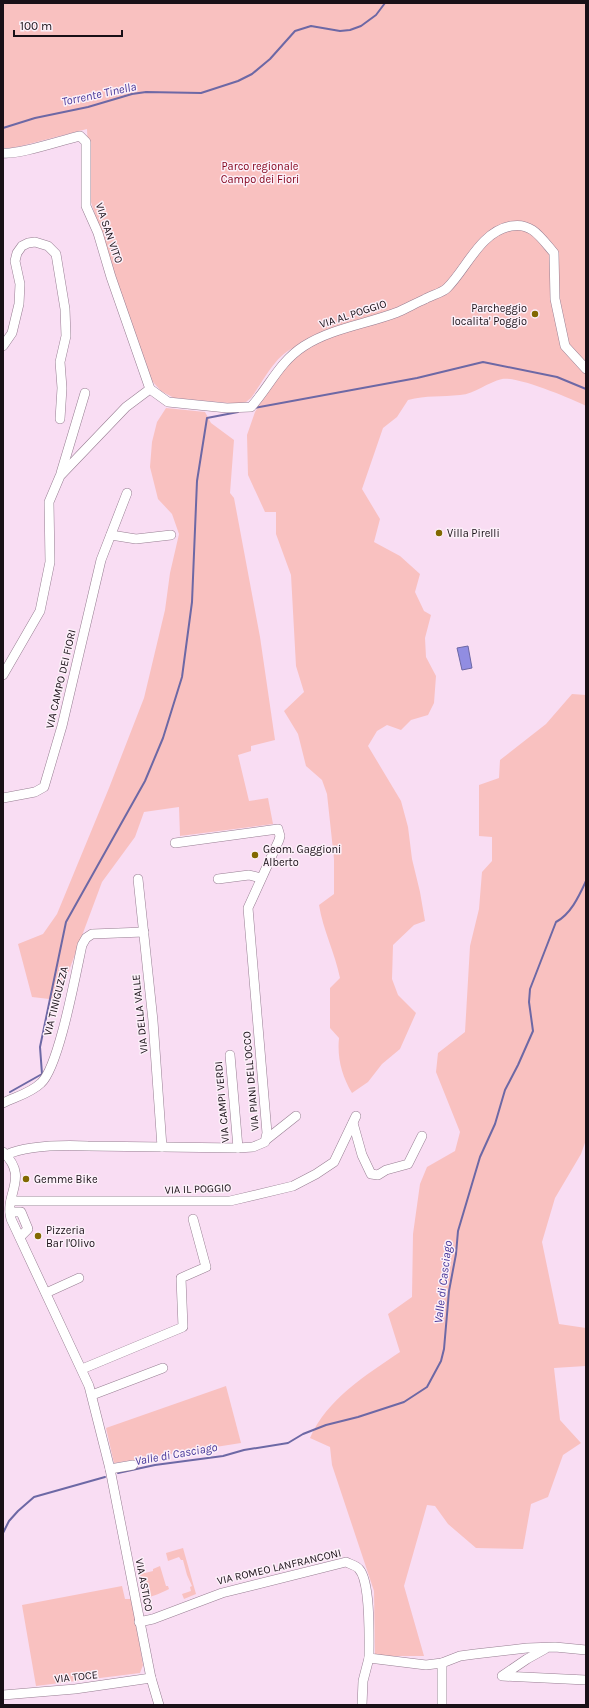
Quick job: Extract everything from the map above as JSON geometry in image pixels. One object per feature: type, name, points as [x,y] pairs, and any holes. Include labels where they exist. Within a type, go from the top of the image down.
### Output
[{"type":"street","name":"VIA SAN VITO","points":[[3,152],[8,153],[24,150],[80,136],[86,142],[86,206],[98,233],[111,277],[150,389]]},
{"type":"street","name":"VIA AL POGGIO","points":[[150,389],[168,402],[227,408],[251,407],[260,397],[282,364],[304,346],[323,336],[398,312],[446,288],[470,258],[497,229],[525,225],[536,233],[554,252],[555,298],[565,346],[586,369]]},
{"type":"street","points":[[3,346],[12,333],[20,304],[20,284],[15,261],[17,253],[22,246],[28,243],[36,242],[48,246],[56,254],[65,309],[66,336],[60,362],[62,388],[60,419]]},
{"type":"street","points":[[60,476],[126,407],[150,389]]},
{"type":"street","points":[[3,675],[40,611],[50,562],[48,502],[60,476],[86,393]]},
{"type":"street","name":"VIA CAMPO DEI FIORI","points":[[3,798],[35,792],[44,787],[62,726],[101,560],[127,493]]},
{"type":"street","points":[[111,535],[136,539],[171,535]]},
{"type":"street","name":"VIA PIANI DELL'OCCO","points":[[4,1154],[17,1150],[67,1145],[238,1148],[257,1146],[265,1142],[267,1139],[248,908],[279,840],[280,836],[278,829],[175,843]]},
{"type":"street","points":[[218,879],[249,875],[261,878]]},
{"type":"street","name":"VIA DELLA VALLE","points":[[138,879],[153,1021],[162,1147]]},
{"type":"street","name":"VIA TINIGUZZA","points":[[3,1103],[39,1085],[48,1074],[54,1059],[69,1005],[82,945],[86,938],[92,934],[144,932]]},
{"type":"street","name":"VIA CAMPI VERDI","points":[[230,1055],[238,1148]]},
{"type":"street","points":[[267,1139],[296,1116]]},
{"type":"street","name":"VIA IL POGGIO","points":[[11,1201],[230,1201],[292,1186],[316,1174],[334,1162],[355,1119],[362,1155],[371,1174],[378,1175],[386,1170],[408,1164],[422,1136]]},
{"type":"street","points":[[4,1154],[12,1164],[16,1176],[11,1201]]},
{"type":"street","name":"VIA ASTICO","points":[[11,1201],[10,1212],[21,1212],[28,1229],[20,1237],[82,1369],[92,1395],[110,1469],[151,1678],[159,1705]]},
{"type":"street","points":[[82,1369],[183,1327],[181,1278],[206,1267],[193,1218]]},
{"type":"street","points":[[46,1293],[79,1278]]},
{"type":"street","points":[[92,1395],[163,1368]]},
{"type":"street","points":[[110,1469],[133,1465]]},
{"type":"street","name":"VIA ROMEO LANFRANCONI","points":[[139,1622],[153,1619],[222,1593],[346,1562],[360,1569],[363,1577],[370,1623],[369,1658],[363,1681],[362,1705]]},
{"type":"street","points":[[369,1658],[426,1665],[442,1663],[460,1656],[475,1654],[547,1648],[586,1650]]},
{"type":"street","points":[[547,1648],[527,1659],[502,1676],[586,1680]]},
{"type":"street","points":[[442,1663],[442,1705]]},
{"type":"street","name":"VIA TOCE","points":[[3,1694],[75,1689],[151,1678]]},
{"type":"green space","name":"Parco regionale Campo dei Fiori","points":[[3,3],[586,3],[586,406],[531,384],[509,379],[502,379],[466,394],[421,397],[408,400],[397,417],[383,428],[362,489],[380,519],[374,542],[400,556],[420,574],[415,592],[424,611],[431,615],[425,638],[426,657],[436,676],[434,703],[428,715],[411,720],[401,730],[387,725],[377,731],[368,746],[401,801],[408,827],[412,859],[425,921],[414,925],[393,945],[392,979],[398,995],[416,1013],[400,1049],[382,1064],[368,1082],[352,1093],[345,1080],[341,1067],[339,1038],[330,1028],[330,988],[340,978],[319,905],[334,894],[334,859],[327,794],[322,780],[306,766],[298,734],[284,711],[304,692],[296,666],[291,575],[276,534],[276,512],[265,512],[248,475],[247,435],[255,412],[293,348],[280,357],[269,370],[251,398],[240,404],[174,398],[161,391],[152,381],[90,199],[87,129],[21,146],[3,148]]},
{"type":"green space","points":[[166,408],[205,412],[211,423],[234,440],[230,493],[234,498],[260,637],[275,740],[251,746],[251,751],[238,755],[249,801],[268,798],[273,824],[180,836],[179,807],[144,812],[135,837],[102,882],[58,1000],[32,997],[18,944],[43,934],[57,914],[144,698],[165,610],[170,573],[179,534],[172,514],[158,499],[150,467],[152,442],[157,422]]},
{"type":"green space","points":[[572,694],[586,695],[586,1140],[581,1154],[555,1198],[542,1242],[559,1324],[586,1328],[586,1366],[554,1368],[560,1420],[581,1443],[563,1455],[548,1497],[531,1504],[523,1549],[476,1548],[448,1524],[435,1506],[427,1505],[404,1586],[424,1656],[375,1656],[374,1591],[332,1465],[330,1447],[310,1438],[326,1411],[337,1400],[361,1379],[400,1352],[388,1314],[412,1297],[413,1234],[420,1184],[427,1167],[455,1151],[460,1132],[436,1072],[438,1053],[465,1032],[470,946],[479,909],[482,872],[492,861],[492,837],[479,836],[479,785],[499,778],[500,760],[546,724]]},
{"type":"green space","points":[[226,1386],[241,1443],[114,1463],[106,1428]]},
{"type":"green space","points":[[183,1548],[196,1594],[184,1599],[182,1594],[191,1591],[190,1587],[192,1586],[183,1560],[179,1557],[168,1561],[166,1553]]},
{"type":"green space","points":[[143,1564],[145,1573],[153,1571],[153,1569],[160,1566],[166,1586],[168,1586],[169,1589],[145,1598],[138,1565]]},
{"type":"green space","points":[[122,1586],[125,1599],[132,1599],[143,1665],[140,1673],[36,1686],[22,1605]]},
{"type":"shaded area","points":[[468,646],[472,668],[462,670],[457,648]]},
{"type":"waterway","name":"Torrente Tinella","points":[[3,128],[35,118],[88,107],[132,94],[146,92],[201,93],[238,81],[252,74],[270,59],[295,31],[311,26],[340,31],[350,30],[361,26],[376,15],[385,3]]},
{"type":"waterway","points":[[254,408],[417,378],[483,362],[557,377],[586,389]]},
{"type":"waterway","points":[[10,1092],[42,1074],[40,1047],[66,922],[145,781],[163,738],[182,677],[192,602],[197,481],[207,418],[238,412]]},
{"type":"waterway","name":"Valle di Casciago","points":[[118,1473],[155,1465],[223,1456],[244,1450],[288,1443],[303,1434],[326,1425],[358,1417],[404,1402],[427,1387],[441,1361],[444,1349],[449,1291],[456,1254],[458,1231],[480,1157],[495,1124],[505,1090],[533,1031],[529,1002],[530,989],[556,922],[561,919],[570,909],[586,881]]},
{"type":"waterway","name":"Valle di Casciago","points":[[3,1533],[9,1521],[34,1497],[105,1477]]},
{"type":"place","name":"Parcheggio localita' Poggio","points":[[535,314]]},
{"type":"place","name":"Villa Pirelli","points":[[439,533]]},
{"type":"place","name":"Geom. Gaggioni Alberto","points":[[255,855]]},
{"type":"place","name":"Gemme Bike","points":[[26,1179]]},
{"type":"place","name":"Pizzeria Bar l'Olivo","points":[[38,1236]]}]
